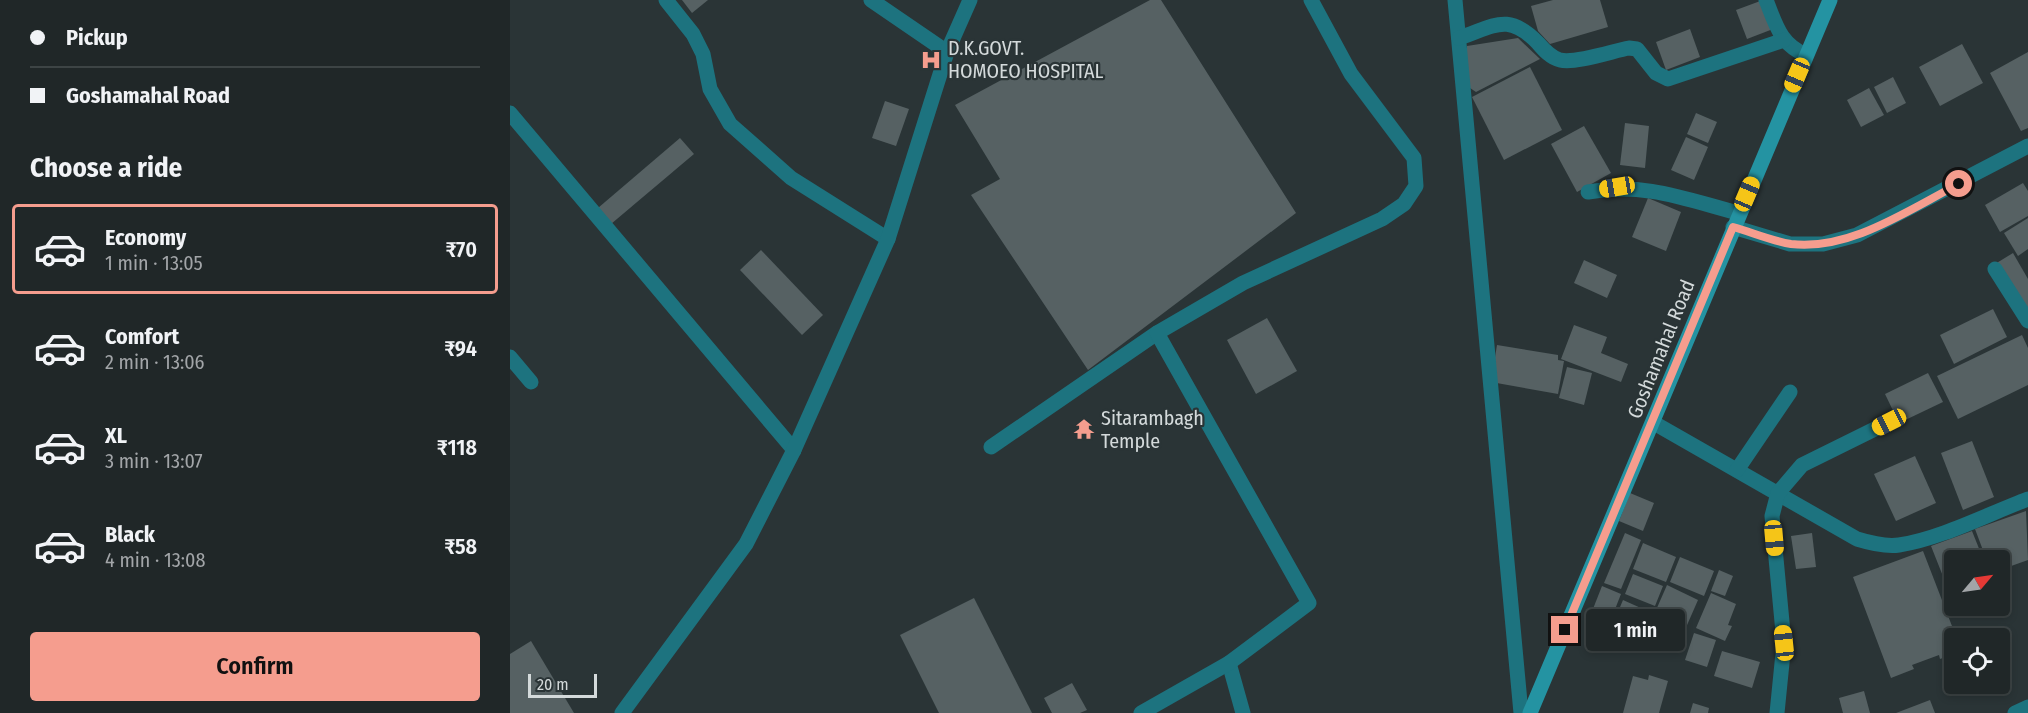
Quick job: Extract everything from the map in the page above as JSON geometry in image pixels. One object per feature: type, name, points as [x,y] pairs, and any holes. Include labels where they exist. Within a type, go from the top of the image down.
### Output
[{"type":"main road","name":"Goshamahal Road","points":[[1530,713],[1830,0]]},
{"type":"street","points":[[666,0],[693,34],[703,54],[711,89],[730,124],[791,178],[888,238]]},
{"type":"street","points":[[871,0],[947,52]]},
{"type":"street","points":[[622,713],[746,544],[795,450],[888,238],[947,52],[970,0]]},
{"type":"street","points":[[991,447],[1157,333],[1243,283],[1382,219],[1404,204],[1416,186],[1414,158],[1351,74],[1311,0]]},
{"type":"street","points":[[1455,0],[1521,713]]},
{"type":"street","points":[[1766,0],[1784,40],[1791,49],[1806,56]]},
{"type":"street","points":[[1459,38],[1502,24],[1514,24],[1525,30],[1547,53],[1561,60],[1629,48],[1637,49],[1656,73],[1668,79],[1784,40]]},
{"type":"street","points":[[510,113],[795,450]]},
{"type":"street","points":[[1588,192],[1617,187],[1649,190],[1736,220],[1790,244],[1823,244],[1857,235],[2028,146]]},
{"type":"street","points":[[1995,269],[2028,321]]},
{"type":"street","points":[[1141,713],[1229,663],[1309,603],[1157,333]]},
{"type":"street","points":[[510,357],[531,382]]},
{"type":"street","points":[[1737,470],[1790,392]]},
{"type":"street","points":[[1777,713],[1784,643],[1772,516],[1778,493],[1802,465],[1889,422]]},
{"type":"street","points":[[1653,423],[1857,539],[1875,544],[1898,546],[1932,536],[2028,499]]},
{"type":"street","points":[[1229,663],[1243,713]]},
{"type":"street","points":[[2015,713],[2028,707]]},
{"type":"building","points":[[682,0],[708,0],[692,13]]},
{"type":"building","points":[[1150,0],[1161,0],[1296,213],[1088,370],[971,195],[1000,179],[955,105]]},
{"type":"building","points":[[1553,0],[1600,0],[1608,27],[1550,44],[1538,31],[1531,6]]},
{"type":"building","points":[[1763,0],[1773,29],[1747,39],[1736,10]]},
{"type":"building","points":[[1690,29],[1700,57],[1666,70],[1656,42]]},
{"type":"building","points":[[1518,38],[1540,59],[1476,92],[1467,86],[1467,46]]},
{"type":"building","points":[[1962,44],[1983,83],[1940,106],[1919,67]]},
{"type":"building","points":[[2028,52],[2028,128],[2021,131],[1990,73]]},
{"type":"building","points":[[1530,67],[1562,130],[1504,160],[1472,97]]},
{"type":"building","points":[[1893,77],[1906,103],[1887,113],[1874,87]]},
{"type":"building","points":[[1869,88],[1884,115],[1861,127],[1847,100]]},
{"type":"building","points":[[885,101],[909,109],[896,146],[872,138]]},
{"type":"building","points":[[1696,113],[1717,122],[1708,143],[1687,134]]},
{"type":"building","points":[[1625,123],[1649,126],[1645,168],[1620,165]]},
{"type":"building","points":[[1584,126],[1611,173],[1577,192],[1551,144]]},
{"type":"building","points":[[1686,137],[1708,147],[1694,180],[1671,170]]},
{"type":"building","points":[[680,138],[694,154],[611,224],[598,208]]},
{"type":"building","points":[[2023,183],[2028,191],[2028,216],[2000,232],[1985,205]]},
{"type":"building","points":[[1648,198],[1681,212],[1666,251],[1632,237]]},
{"type":"building","points":[[2028,218],[2028,249],[2018,256],[2004,233]]},
{"type":"building","points":[[761,250],[823,315],[802,335],[740,270]]},
{"type":"building","points":[[2013,253],[2028,279],[2028,310],[1995,264]]},
{"type":"building","points":[[1584,260],[1617,275],[1607,298],[1574,283]]},
{"type":"building","points":[[1993,309],[2007,337],[1954,364],[1940,335]]},
{"type":"building","points":[[1267,318],[1297,371],[1256,394],[1227,340]]},
{"type":"building","points":[[1574,325],[1607,337],[1601,353],[1628,364],[1621,382],[1561,359]]},
{"type":"building","points":[[2022,335],[2028,348],[2028,385],[1958,419],[1937,376]]},
{"type":"building","points":[[1497,345],[1558,355],[1558,360],[1564,361],[1558,394],[1491,382]]},
{"type":"building","points":[[1567,367],[1592,373],[1584,405],[1559,398]]},
{"type":"building","points":[[1928,373],[1943,402],[1899,423],[1885,394]]},
{"type":"building","points":[[1972,441],[1994,497],[1963,510],[1941,453]]},
{"type":"building","points":[[1915,456],[1936,503],[1896,521],[1874,474]]},
{"type":"building","points":[[1630,493],[1654,503],[1643,531],[1619,521]]},
{"type":"building","points":[[2026,511],[2028,560],[2010,566],[2010,550],[1983,550],[1975,529]]},
{"type":"building","points":[[1972,531],[1980,550],[1944,550],[1944,579],[1931,546]]},
{"type":"building","points":[[1625,533],[1641,540],[1621,589],[1604,583]]},
{"type":"building","points":[[1812,533],[1816,567],[1796,569],[1791,536]]},
{"type":"building","points":[[1643,543],[1676,557],[1666,582],[1633,569]]},
{"type":"building","points":[[1923,551],[1944,605],[1944,616],[1948,616],[1953,628],[1944,628],[1944,658],[1940,659],[1939,655],[1912,665],[1914,669],[1891,678],[1853,577]]},
{"type":"building","points":[[1680,557],[1714,571],[1704,596],[1670,582]]},
{"type":"building","points":[[1719,570],[1733,576],[1725,596],[1711,591]]},
{"type":"building","points":[[1633,574],[1663,586],[1655,606],[1625,594]]},
{"type":"building","points":[[1667,585],[1698,600],[1684,632],[1653,617]]},
{"type":"building","points":[[1602,586],[1621,594],[1610,622],[1591,614]]},
{"type":"building","points":[[1711,593],[1736,604],[1728,625],[1732,626],[1725,641],[1696,628]]},
{"type":"building","points":[[974,598],[1032,713],[939,713],[900,635]]},
{"type":"building","points":[[1623,600],[1652,613],[1650,618],[1687,634],[1680,649],[1615,619]]},
{"type":"building","points":[[1694,633],[1716,640],[1707,667],[1685,660]]},
{"type":"building","points":[[531,641],[574,713],[510,713],[510,654]]},
{"type":"building","points":[[1722,651],[1760,662],[1752,688],[1714,676]]},
{"type":"building","points":[[1649,675],[1668,681],[1659,713],[1623,713],[1633,676],[1648,680]]},
{"type":"building","points":[[1072,683],[1087,710],[1080,713],[1052,713],[1044,698]]},
{"type":"building","points":[[1864,691],[1870,713],[1843,713],[1839,698]]},
{"type":"building","points":[[1930,700],[1935,713],[1896,713]]},
{"type":"building","points":[[1693,703],[1709,708],[1708,713],[1690,713]]},
{"type":"place","name":"D.K.GOVT. HOMOEO HOSPITAL","points":[[931,60]]},
{"type":"place","name":"Sitarambagh Temple","points":[[1084,429]]},
{"type":"route","points":[[1565,630],[1733,227],[1790,244],[1823,244],[1857,235],[1959,184]]}]
